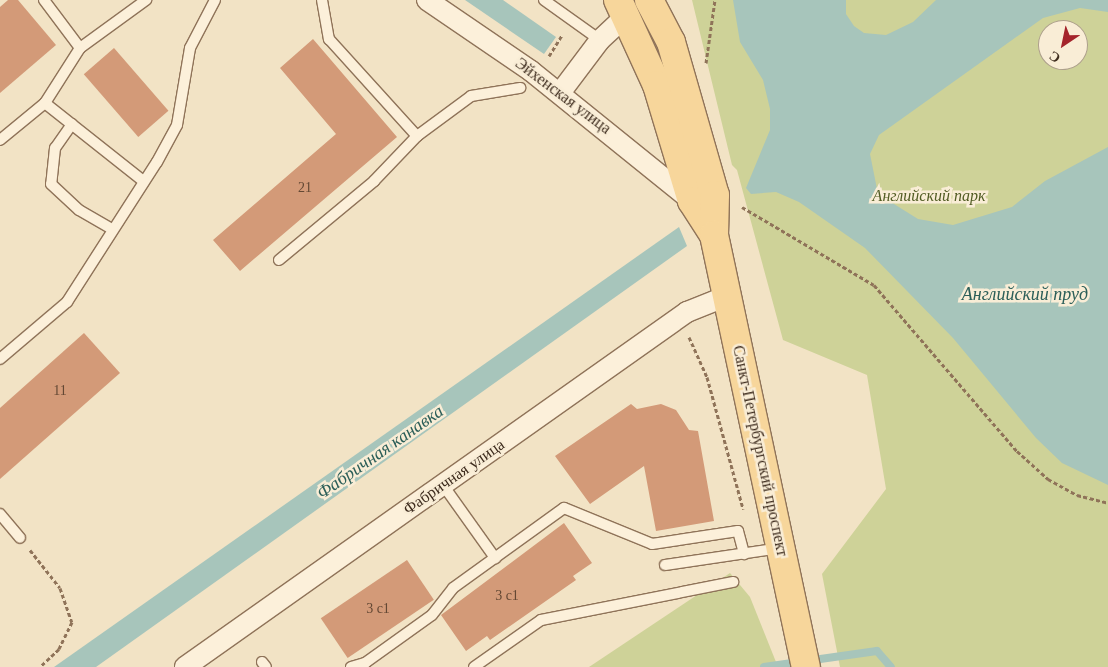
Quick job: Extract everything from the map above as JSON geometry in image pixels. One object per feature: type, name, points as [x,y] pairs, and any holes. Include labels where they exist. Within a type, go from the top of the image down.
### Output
[{"type":"main road","name":"Санкт-Петербургский проспект","points":[[632,5],[692,201],[714,234]]},
{"type":"main road","name":"Санкт-Петербургский проспект","points":[[632,5],[671,42],[695,117],[715,195],[714,234],[806,667]]},
{"type":"street","name":"Эйхенская улица","points":[[426,0],[560,93],[692,201]]},
{"type":"street","points":[[560,93],[600,40],[632,5]]},
{"type":"street","name":"Фабричная улица","points":[[185,667],[687,312],[727,296]]},
{"type":"lane","points":[[44,0],[80,48]]},
{"type":"lane","points":[[0,140],[45,103],[80,48],[146,0]]},
{"type":"lane","points":[[0,359],[67,302],[177,125],[190,48],[215,0]]},
{"type":"lane","points":[[322,0],[329,39],[418,135]]},
{"type":"lane","points":[[544,0],[600,40]]},
{"type":"lane","points":[[279,260],[374,180],[418,135],[471,96],[520,88]]},
{"type":"lane","points":[[45,103],[142,180]]},
{"type":"lane","points":[[72,124],[55,148],[51,184],[79,210],[113,230]]},
{"type":"lane","points":[[443,485],[495,558]]},
{"type":"lane","points":[[351,667],[365,663],[432,615],[454,588],[564,508],[652,544],[738,532],[744,554]]},
{"type":"lane","points":[[0,514],[20,538]]},
{"type":"lane","points":[[665,565],[781,548]]},
{"type":"lane","points":[[474,667],[541,620],[733,582]]},
{"type":"path","points":[[705,69],[715,0]]},
{"type":"path","points":[[742,207],[874,285],[1017,451],[1048,479],[1077,495],[1108,503]]},
{"type":"path","points":[[688,334],[707,377],[745,517]]},
{"type":"path","points":[[20,538],[60,588],[72,622],[59,649],[40,667]]},
{"type":"green space","name":"Английский парк","points":[[692,0],[1108,0],[1108,667],[840,667],[822,574],[886,489],[867,375],[783,340],[737,170],[732,165]]},
{"type":"green space","points":[[730,573],[750,597],[778,667],[589,667]]},
{"type":"water","points":[[465,0],[503,0],[556,37],[544,54]]},
{"type":"water","name":"Английский пруд","points":[[733,0],[846,0],[846,14],[854,26],[864,33],[886,35],[913,22],[936,0],[1108,0],[1108,12],[1080,8],[1038,20],[879,135],[870,154],[878,194],[918,219],[953,225],[1012,207],[1045,181],[1108,147],[1108,485],[1062,463],[1036,438],[953,338],[865,248],[799,202],[776,192],[751,194],[746,188],[770,130],[770,109],[763,80],[740,42]]},
{"type":"water","name":"Фабричная канавка","points":[[679,227],[687,246],[96,667],[54,667]]},
{"type":"building","points":[[8,0],[18,0],[56,45],[0,93],[0,7]]},
{"type":"building","points":[[313,39],[397,137],[240,271],[213,240],[336,134],[280,68]]},
{"type":"building","points":[[114,48],[168,111],[138,137],[84,74]]},
{"type":"building","points":[[84,333],[120,373],[0,479],[0,408]]},
{"type":"building","points":[[631,404],[637,409],[661,404],[676,410],[689,430],[698,431],[714,521],[656,531],[644,466],[590,504],[555,456]]},
{"type":"building","points":[[564,523],[592,563],[573,576],[576,580],[490,640],[487,636],[466,651],[441,615]]},
{"type":"building","points":[[407,560],[434,600],[348,658],[321,618]]},
{"type":"waterway","points":[[764,667],[877,651],[891,667]]}]
